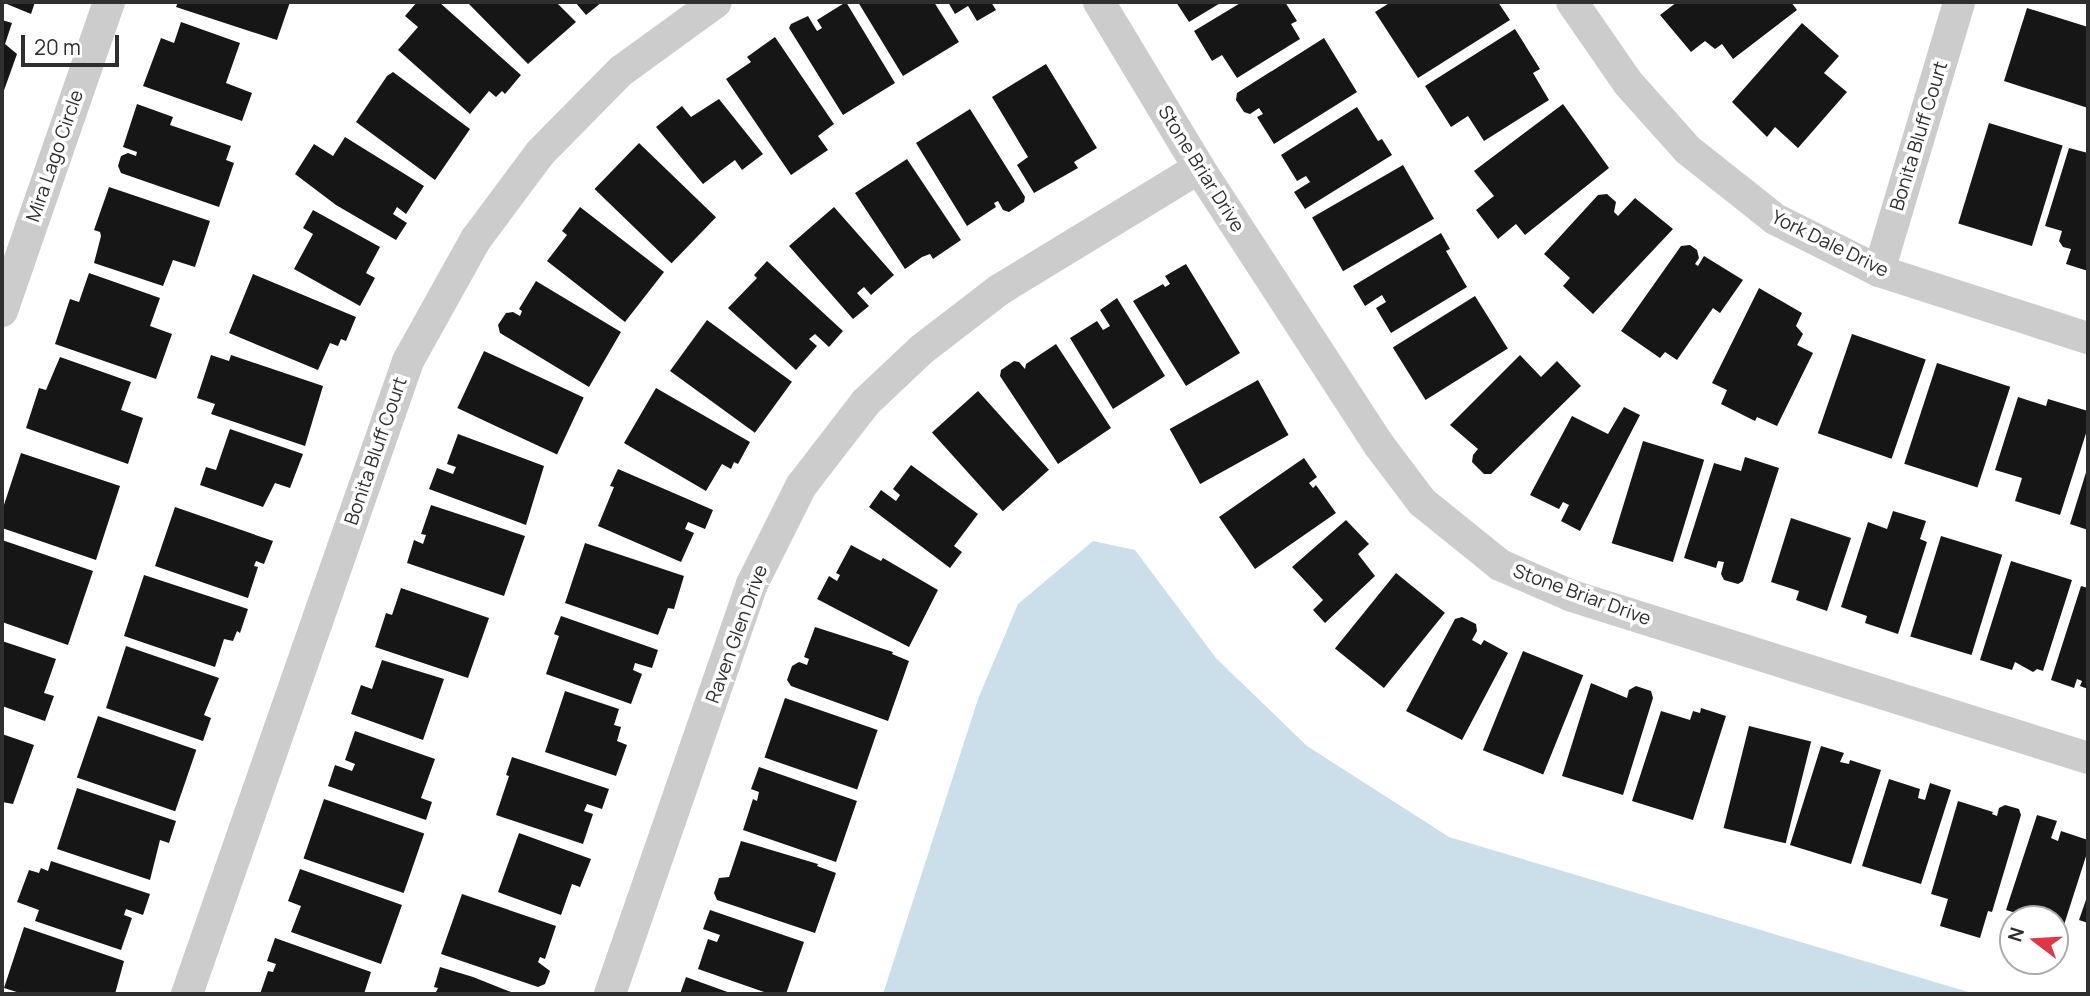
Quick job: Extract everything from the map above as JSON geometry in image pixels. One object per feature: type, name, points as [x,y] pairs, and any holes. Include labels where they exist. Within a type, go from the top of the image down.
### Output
[{"type":"street","name":"Mira Lago Circle","points":[[2,311],[109,2]]},
{"type":"street","name":"Bonita Bluff Court","points":[[187,994],[408,361],[476,239],[540,153],[621,71],[716,2]]},
{"type":"street","name":"Stone Briar Drive","points":[[1099,2],[1199,168],[1379,445],[1422,502],[1500,565],[1572,596],[2088,758]]},
{"type":"street","name":"York Dale Drive","points":[[1573,2],[1628,83],[1688,150],[1774,219],[1879,271],[2088,338]]},
{"type":"street","name":"Bonita Bluff Court","points":[[1879,271],[1959,2]]},
{"type":"street","name":"Raven Glen Drive","points":[[610,994],[752,584],[801,486],[866,402],[921,350],[999,290],[1199,168]]},
{"type":"water","points":[[1093,541],[1135,550],[1216,658],[1307,746],[1449,837],[1975,994],[883,994],[978,699],[1018,604]]},
{"type":"building","points":[[2,2],[35,2],[31,14]]},
{"type":"building","points":[[178,2],[290,2],[277,40],[176,7]]},
{"type":"building","points":[[417,2],[439,2],[521,75],[505,94],[502,91],[496,97],[489,91],[470,114],[398,50],[418,27],[405,16]]},
{"type":"building","points":[[467,2],[556,2],[576,22],[528,64]]},
{"type":"building","points":[[575,2],[602,2],[586,15]]},
{"type":"building","points":[[846,2],[895,83],[843,115],[789,28],[791,24],[808,16],[817,31],[822,28],[817,20]]},
{"type":"building","points":[[858,2],[934,2],[959,42],[903,76]]},
{"type":"building","points":[[948,2],[991,2],[996,10],[977,21],[968,6],[955,14]]},
{"type":"building","points":[[1176,2],[1222,2],[1189,22]]},
{"type":"building","points":[[1242,2],[1285,2],[1297,21],[1291,24],[1300,39],[1237,78],[1222,55],[1212,61],[1194,31]]},
{"type":"building","points":[[1391,2],[1498,2],[1510,20],[1418,78],[1375,12]]},
{"type":"building","points":[[1677,2],[1791,2],[1797,10],[1733,59],[1722,44],[1715,49],[1705,41],[1691,52],[1660,15]]},
{"type":"building","points":[[2027,8],[2088,27],[2088,108],[2004,81]]},
{"type":"building","points":[[2,20],[12,23],[5,44],[17,54],[2,96]]},
{"type":"building","points":[[181,22],[240,43],[226,83],[252,93],[242,121],[143,86],[161,38],[174,43]]},
{"type":"building","points":[[1802,23],[1839,56],[1824,73],[1847,92],[1798,148],[1775,127],[1767,137],[1732,102]]},
{"type":"building","points":[[1515,29],[1540,69],[1533,73],[1549,100],[1484,141],[1468,116],[1451,127],[1425,86]]},
{"type":"building","points":[[775,37],[834,124],[818,136],[828,150],[791,175],[726,79],[751,62],[747,57]]},
{"type":"building","points":[[1324,38],[1357,92],[1274,144],[1257,117],[1263,114],[1259,108],[1250,114],[1244,112],[1236,100],[1237,93]]},
{"type":"building","points":[[1046,64],[1097,148],[1074,162],[1078,168],[1034,193],[1017,165],[1028,157],[992,97]]},
{"type":"building","points":[[393,72],[470,129],[435,180],[356,122],[387,76]]},
{"type":"building","points":[[719,99],[763,154],[742,170],[735,160],[703,184],[656,127],[682,106],[691,117]]},
{"type":"building","points":[[137,104],[173,117],[170,125],[231,146],[226,160],[234,163],[219,207],[121,173],[118,166],[121,156],[128,153],[136,156],[137,152],[123,147]]},
{"type":"building","points":[[1563,104],[1609,168],[1525,235],[1516,224],[1498,239],[1476,210],[1494,196],[1474,171]]},
{"type":"building","points":[[1357,107],[1378,141],[1382,139],[1392,155],[1305,209],[1294,192],[1310,182],[1306,176],[1297,181],[1281,155]]},
{"type":"building","points":[[970,109],[1025,197],[1024,202],[1009,212],[1003,210],[998,201],[994,203],[996,207],[967,226],[916,143]]},
{"type":"building","points":[[1989,123],[2063,146],[2032,246],[1958,223]]},
{"type":"building","points":[[345,137],[424,186],[406,214],[397,207],[393,214],[407,223],[396,240],[336,205],[295,174],[314,144],[333,156]]},
{"type":"building","points":[[639,143],[716,217],[672,263],[595,189]]},
{"type":"building","points":[[2069,148],[2088,153],[2088,271],[2066,264],[2071,249],[2063,247],[2059,241],[2062,231],[2045,226]]},
{"type":"building","points":[[907,159],[961,240],[933,259],[930,254],[905,269],[855,193]]},
{"type":"building","points":[[1403,165],[1434,219],[1343,271],[1312,218]]},
{"type":"building","points":[[109,187],[210,221],[195,267],[173,260],[163,286],[94,263],[101,236],[100,232],[94,230]]},
{"type":"building","points":[[1607,194],[1616,202],[1614,212],[1618,216],[1635,198],[1673,229],[1593,314],[1563,286],[1570,278],[1544,254],[1598,195]]},
{"type":"building","points":[[580,207],[664,272],[625,322],[547,261],[567,235],[562,231]]},
{"type":"building","points":[[834,207],[894,275],[871,295],[864,287],[857,293],[869,306],[853,319],[789,246]]},
{"type":"building","points":[[313,210],[380,247],[366,273],[375,278],[360,306],[294,269],[313,234],[303,228]]},
{"type":"building","points":[[1441,233],[1450,249],[1446,251],[1467,287],[1391,333],[1376,308],[1386,302],[1382,295],[1365,306],[1353,286]]},
{"type":"building","points":[[1690,245],[1697,250],[1699,258],[1695,264],[1698,266],[1704,256],[1743,280],[1720,313],[1713,308],[1677,360],[1665,352],[1660,358],[1621,331],[1681,246]]},
{"type":"building","points":[[767,261],[843,331],[829,347],[815,334],[809,339],[817,346],[796,370],[728,308],[757,278],[754,275]]},
{"type":"building","points":[[1186,264],[1240,353],[1186,386],[1133,301],[1163,284],[1165,287],[1170,284],[1165,276]]},
{"type":"building","points":[[89,273],[160,298],[150,326],[172,334],[156,379],[55,344],[70,299],[79,302]]},
{"type":"building","points":[[253,274],[356,317],[346,341],[341,339],[338,346],[330,343],[318,370],[229,333]]},
{"type":"building","points":[[536,281],[621,332],[589,387],[500,333],[498,325],[506,313],[513,312],[520,316],[522,311],[519,309]]},
{"type":"building","points":[[1759,288],[1802,313],[1796,326],[1803,334],[1797,345],[1813,353],[1777,426],[1757,417],[1755,421],[1721,404],[1727,390],[1712,383]]},
{"type":"building","points":[[1475,296],[1508,349],[1426,400],[1393,347]]},
{"type":"building","points":[[1117,298],[1165,376],[1113,409],[1070,338],[1097,321],[1103,330],[1110,326],[1100,310]]},
{"type":"building","points":[[707,320],[792,382],[755,433],[670,371]]},
{"type":"building","points":[[1852,334],[1926,359],[1892,459],[1818,433]]},
{"type":"building","points":[[1056,344],[1111,428],[1058,464],[1000,376],[1001,370],[1014,361],[1019,362],[1025,369],[1026,364]]},
{"type":"building","points":[[484,351],[584,397],[557,455],[457,408]]},
{"type":"building","points":[[211,355],[229,361],[231,355],[323,386],[305,446],[211,414],[215,404],[197,398]]},
{"type":"building","points":[[1520,355],[1541,377],[1557,361],[1581,386],[1491,474],[1484,474],[1472,462],[1478,449],[1450,425]]},
{"type":"building","points":[[60,357],[131,382],[121,410],[143,418],[128,464],[26,428],[39,388],[46,390]]},
{"type":"building","points":[[1937,363],[2010,387],[1977,488],[1904,464]]},
{"type":"building","points":[[1258,380],[1289,435],[1200,484],[1170,429]]},
{"type":"building","points":[[656,388],[750,442],[738,464],[734,462],[731,469],[722,464],[706,491],[624,443]]},
{"type":"building","points":[[978,391],[1049,470],[1003,511],[932,432]]},
{"type":"building","points":[[2018,397],[2046,406],[2048,399],[2088,411],[2088,427],[2060,515],[2015,501],[2022,478],[1995,470]]},
{"type":"building","points":[[1624,407],[1640,415],[1580,531],[1561,521],[1569,505],[1563,502],[1559,509],[1530,495],[1572,416],[1608,434]]},
{"type":"building","points":[[230,429],[303,454],[290,488],[275,483],[263,507],[200,485],[206,467],[216,470]]},
{"type":"building","points":[[458,434],[544,466],[526,525],[429,489],[437,468],[453,474],[456,467],[447,464]]},
{"type":"building","points":[[1643,441],[1704,460],[1673,562],[1612,543]]},
{"type":"building","points":[[21,453],[120,486],[96,560],[2,528],[2,511]]},
{"type":"building","points":[[1745,457],[1779,468],[1743,581],[1738,584],[1724,580],[1721,574],[1724,562],[1718,561],[1716,568],[1684,558],[1714,463],[1741,471]]},
{"type":"building","points":[[1304,458],[1317,477],[1309,483],[1313,488],[1316,485],[1336,513],[1255,569],[1219,517]]},
{"type":"building","points":[[911,465],[978,514],[954,546],[962,552],[950,568],[869,507],[881,490],[896,501],[900,495],[893,489]]},
{"type":"building","points":[[2088,466],[2088,530],[2070,524]]},
{"type":"building","points":[[618,469],[713,510],[705,529],[688,522],[685,529],[694,533],[681,562],[598,526],[614,487],[610,486]]},
{"type":"building","points":[[431,505],[525,536],[504,596],[407,563],[414,540],[423,544],[426,535],[421,534]]},
{"type":"building","points":[[175,507],[273,541],[264,564],[256,561],[254,566],[258,567],[248,598],[155,566]]},
{"type":"building","points":[[1893,511],[1926,521],[1920,539],[1927,542],[1898,634],[1865,623],[1867,616],[1841,607],[1868,522],[1887,529]]},
{"type":"building","points":[[1791,518],[1851,538],[1827,611],[1796,600],[1799,591],[1771,582]]},
{"type":"building","points":[[1346,520],[1369,544],[1358,554],[1375,576],[1325,623],[1313,610],[1323,600],[1292,567]]},
{"type":"building","points":[[1941,536],[2002,555],[1972,655],[1910,636]]},
{"type":"building","points":[[2,540],[93,571],[68,645],[2,622]]},
{"type":"building","points":[[585,543],[684,576],[674,609],[668,608],[658,635],[565,603]]},
{"type":"building","points":[[851,545],[881,561],[883,558],[938,590],[909,647],[817,599],[829,576],[837,581],[840,575],[836,573]]},
{"type":"building","points":[[2011,561],[2072,580],[2043,671],[2037,669],[2033,672],[2015,662],[2012,670],[1980,660]]},
{"type":"building","points":[[1396,573],[1445,613],[1384,688],[1335,648]]},
{"type":"building","points":[[144,575],[248,609],[240,633],[237,631],[233,641],[224,639],[215,667],[124,636]]},
{"type":"building","points":[[2081,586],[2088,588],[2088,689],[2080,686],[2082,681],[2077,679],[2074,688],[2051,680]]},
{"type":"building","points":[[401,588],[489,618],[468,678],[375,647],[386,613],[392,615]]},
{"type":"building","points":[[561,616],[658,650],[652,668],[635,663],[633,670],[642,674],[631,704],[546,674],[559,636],[554,634]]},
{"type":"building","points":[[1462,617],[1476,624],[1477,631],[1472,640],[1481,645],[1484,640],[1508,653],[1462,740],[1406,711],[1455,619]]},
{"type":"building","points":[[815,627],[893,652],[892,654],[909,661],[888,721],[791,686],[787,680],[792,666],[799,662],[807,665],[809,659],[804,657]]},
{"type":"building","points":[[2,641],[56,659],[44,693],[54,696],[45,721],[2,706]]},
{"type":"building","points":[[126,646],[219,678],[204,715],[211,718],[203,741],[106,708]]},
{"type":"building","points":[[1523,651],[1583,675],[1543,775],[1483,750]]},
{"type":"building","points":[[382,660],[444,679],[423,740],[351,714],[361,685],[372,689]]},
{"type":"building","points":[[1591,683],[1627,698],[1629,690],[1636,686],[1651,691],[1653,698],[1623,795],[1562,776]]},
{"type":"building","points":[[565,691],[619,709],[614,725],[621,727],[617,741],[627,745],[616,776],[545,752]]},
{"type":"building","points":[[785,698],[878,730],[857,789],[764,758]]},
{"type":"building","points":[[1701,708],[1726,716],[1693,820],[1632,801],[1661,711],[1690,720],[1693,711],[1700,713]]},
{"type":"building","points":[[98,716],[196,750],[175,811],[77,777]]},
{"type":"building","points":[[1749,726],[1811,741],[1786,843],[1724,828]]},
{"type":"building","points":[[355,731],[435,759],[421,798],[432,802],[426,820],[328,786],[335,765],[352,771],[355,764],[345,760]]},
{"type":"building","points":[[2,734],[34,745],[13,804],[2,802]]},
{"type":"building","points":[[1821,746],[1844,753],[1840,762],[1849,764],[1850,760],[1881,770],[1851,864],[1790,845]]},
{"type":"building","points":[[512,757],[609,789],[602,809],[587,804],[584,811],[593,814],[583,844],[496,815],[509,776],[506,775]]},
{"type":"building","points":[[759,767],[857,801],[836,862],[743,830],[753,799],[757,801],[759,792],[751,789]]},
{"type":"building","points":[[1889,779],[1920,789],[1918,798],[1925,800],[1930,783],[1951,790],[1921,884],[1862,866]]},
{"type":"building","points":[[77,788],[176,821],[169,843],[160,840],[150,880],[57,849]]},
{"type":"building","points":[[324,799],[424,834],[404,893],[303,859]]},
{"type":"building","points":[[1958,801],[1993,812],[1992,814],[1997,816],[1999,808],[2005,805],[2019,809],[2021,815],[1992,912],[1988,911],[1980,938],[1940,926],[1948,899],[1931,894]]},
{"type":"building","points":[[2037,815],[2057,821],[2051,838],[2058,841],[2061,831],[2088,840],[2088,850],[2069,909],[2069,905],[2008,905]]},
{"type":"building","points":[[519,833],[591,859],[580,887],[572,884],[561,915],[498,892]]},
{"type":"building","points":[[741,841],[818,864],[817,866],[836,873],[815,933],[717,900],[714,893],[719,878],[729,877]]},
{"type":"building","points":[[51,861],[150,894],[143,915],[126,909],[124,915],[132,918],[121,950],[35,921],[39,910],[17,902],[29,870],[39,873],[41,868],[48,871]]},
{"type":"building","points":[[300,869],[402,905],[381,964],[291,932],[301,906],[288,901]]},
{"type":"building","points":[[462,894],[556,926],[545,959],[540,957],[538,962],[550,971],[545,984],[538,987],[441,954]]},
{"type":"building","points":[[2088,894],[2088,923],[2079,920]]},
{"type":"building","points":[[710,910],[804,942],[786,994],[770,994],[698,969],[708,939],[717,942],[720,935],[703,929]]},
{"type":"building","points":[[24,927],[124,961],[115,994],[23,994],[4,988]]},
{"type":"building","points":[[275,938],[371,972],[364,994],[260,994],[268,971],[273,972],[276,964],[267,961]]},
{"type":"building","points":[[440,967],[516,994],[435,994],[438,988],[434,987]]},
{"type":"building","points":[[686,977],[733,994],[680,994]]}]
